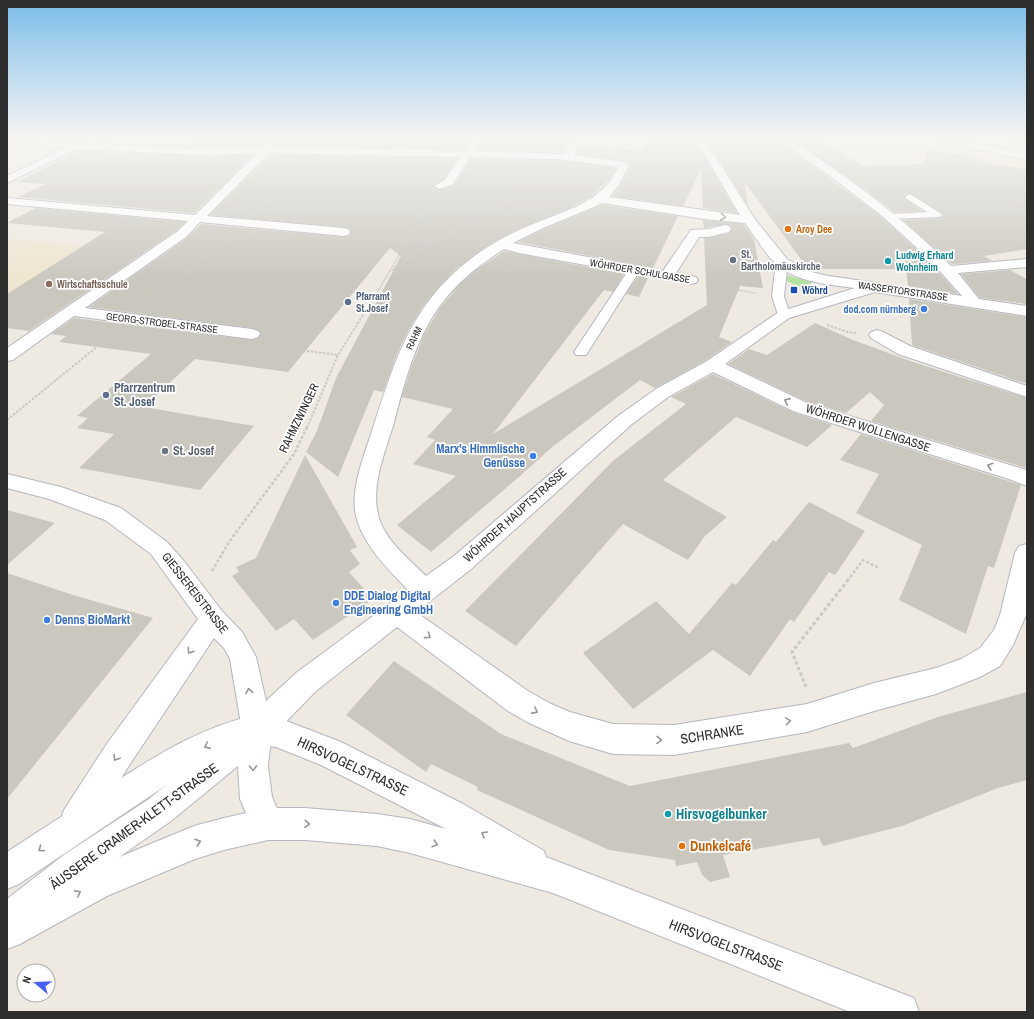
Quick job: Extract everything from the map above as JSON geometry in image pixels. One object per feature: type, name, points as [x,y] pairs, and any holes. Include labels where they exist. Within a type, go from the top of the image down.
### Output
[{"type":"street","points":[[7,356],[182,234],[230,186]]},
{"type":"street","name":"RAHM","points":[[425,591],[395,560],[374,533],[365,505],[370,472],[377,445],[401,369],[423,319],[438,298],[453,282],[473,265],[503,244],[532,228],[590,205],[601,198],[610,186]]},
{"type":"street","points":[[728,186],[749,220],[782,262]]},
{"type":"street","points":[[851,186],[892,217],[949,270],[974,302]]},
{"type":"street","points":[[601,198],[704,215],[749,220]]},
{"type":"street","points":[[7,201],[344,232]]},
{"type":"street","points":[[667,276],[698,228],[709,233],[725,229]]},
{"type":"street","name":"WÖHRDER SCHULGASSE","points":[[503,244],[519,249],[691,280]]},
{"type":"street","name":"WASSERTORSTRASSE","points":[[782,262],[796,271],[813,277],[1027,311]]},
{"type":"street","points":[[949,270],[1027,263]]},
{"type":"street","name":"WÖHRDER HAUPTSTRASSE","points":[[257,730],[306,682],[462,563],[624,420],[662,393],[713,365],[785,307],[875,287]]},
{"type":"street","name":"GEORG-STROBEL-STRASSE","points":[[71,311],[252,334]]},
{"type":"street","points":[[877,335],[904,350],[1027,392]]},
{"type":"street","name":"WÖHRDER WOLLENGASSE","points":[[713,365],[800,406],[1016,474],[1027,479]]},
{"type":"street","name":"GIESSEREISTRASSE","points":[[13,483],[53,492],[113,514],[159,548],[233,640],[243,657],[257,730]]},
{"type":"street","name":"SCHRANKE","points":[[397,613],[518,701],[539,713],[569,726],[613,739],[674,740],[807,718],[874,697],[936,681],[970,668],[990,657],[1020,618],[1027,553]]},
{"type":"street","points":[[73,828],[205,607]]},
{"type":"street","points":[[257,730],[253,766],[254,785],[256,799],[268,824]]},
{"type":"street","name":"ÄUSSERE CRAMER-KLETT-STRASSE","points":[[7,872],[122,795],[190,753],[236,734],[257,730]]},
{"type":"street","name":"ÄUSSERE CRAMER-KLETT-STRASSE","points":[[7,921],[77,866],[160,810],[257,730]]},
{"type":"street","name":"HIRSVOGELSTRASSE","points":[[257,730],[276,732],[336,756],[454,816],[553,876]]},
{"type":"street","name":"ÄUSSERE CRAMER-KLETT-STRASSE","points":[[7,932],[95,884],[186,846],[224,834],[268,824]]},
{"type":"street","name":"HIRSVOGELSTRASSE","points":[[268,824],[305,824],[377,830],[410,836],[553,876],[651,916],[900,1012]]},
{"type":"lane","points":[[892,217],[937,215],[910,197]]},
{"type":"lane","points":[[782,262],[785,307]]},
{"type":"lane","points":[[581,352],[634,270]]},
{"type":"path","name":"RAHMZWINGER","points":[[205,607],[229,542],[294,454],[338,355],[391,271],[440,186]]},
{"type":"path","points":[[733,194],[861,193]]},
{"type":"path","points":[[391,271],[434,242],[473,221]]},
{"type":"path","points":[[344,232],[366,237],[408,242]]},
{"type":"path","points":[[410,238],[434,242]]},
{"type":"path","points":[[151,300],[229,239]]},
{"type":"path","name":"WÖHRDER SCHULGASSE","points":[[691,280],[785,307],[848,332],[877,335]]},
{"type":"path","points":[[252,334],[277,347],[338,355]]},
{"type":"path","points":[[7,420],[109,337]]},
{"type":"path","points":[[818,715],[792,652],[863,560],[879,568]]},
{"type":"shaded area","points":[[965,186],[1027,186],[1027,215]]},
{"type":"shaded area","name":"Wirtschaftsschule","points":[[7,239],[134,252],[16,330],[7,328]]},
{"type":"green space","points":[[786,275],[811,282],[810,285],[801,287],[786,281]]},
{"type":"building","points":[[43,186],[222,186],[194,213],[18,197]]},
{"type":"building","points":[[239,186],[434,186],[441,190],[453,186],[602,186],[592,196],[569,208],[518,229],[492,243],[456,269],[437,289],[421,309],[408,331],[397,354],[383,392],[374,390],[338,477],[306,452],[317,431],[336,378],[401,256],[390,248],[288,372],[195,359],[144,407],[254,426],[200,490],[79,468],[114,434],[77,428],[88,418],[77,416],[151,354],[59,342],[66,336],[51,334],[74,318],[252,340],[258,338],[261,333],[252,328],[89,307],[187,238],[201,224],[344,237],[351,233],[349,228],[344,227],[210,215]]},
{"type":"building","points":[[620,186],[693,186],[683,206],[612,196]]},
{"type":"building","points":[[702,186],[721,186],[737,213],[703,208]]},
{"type":"building","points":[[735,186],[745,186],[748,206]]},
{"type":"building","points":[[747,186],[839,186],[880,216],[927,259],[958,294],[908,286],[906,269],[808,269]]},
{"type":"building","points":[[859,186],[1027,186],[1027,249],[984,256],[992,261],[952,264],[903,220],[940,218],[944,215],[941,212],[909,193],[904,196],[904,198],[922,211],[894,212]]},
{"type":"building","points":[[602,205],[678,216],[653,268],[518,242],[544,229]]},
{"type":"building","points":[[36,208],[185,222],[177,230],[29,331],[7,328],[7,294],[105,232],[7,223]]},
{"type":"building","points":[[703,220],[744,224],[754,239],[763,288],[740,286],[719,337],[732,342],[706,360],[655,388],[640,380],[551,448],[431,552],[397,525],[456,476],[413,464],[435,440],[427,437],[453,409],[402,397],[412,365],[424,335],[440,308],[461,283],[504,251],[624,274],[613,292],[604,290],[493,434],[707,305],[704,238],[729,233],[732,228],[725,224],[704,228]]},
{"type":"building","points":[[1010,270],[1027,279],[1027,304],[980,298],[961,274]]},
{"type":"building","points":[[638,276],[648,278],[639,297],[626,294]]},
{"type":"building","points":[[909,299],[1027,317],[1027,384],[912,345]]},
{"type":"building","points":[[815,323],[853,340],[913,362],[1027,398],[1026,468],[871,421],[884,405],[870,392],[846,413],[808,402],[728,364],[749,349],[767,355]]},
{"type":"building","points":[[713,374],[792,412],[832,425],[807,447],[736,417],[663,480],[727,517],[705,536],[688,560],[623,524],[516,646],[465,611],[614,460],[686,404],[671,397]]},
{"type":"building","points":[[861,434],[1021,485],[994,568],[988,566],[966,634],[899,600],[922,545],[856,513],[879,474],[840,460]]},
{"type":"building","points":[[305,455],[357,547],[350,550],[360,564],[349,572],[373,599],[313,640],[294,619],[276,631],[232,576],[239,572],[236,567],[256,558]]},
{"type":"building","points":[[809,502],[865,531],[835,575],[829,572],[794,622],[790,619],[750,676],[713,650],[633,709],[583,653],[656,601],[689,634],[732,583],[736,585],[773,540],[776,542]]},
{"type":"building","points":[[7,510],[55,523],[7,565]]},
{"type":"building","points":[[7,573],[73,595],[153,618],[7,799]]},
{"type":"building","points":[[394,661],[501,734],[630,786],[849,743],[853,748],[938,717],[1027,692],[1027,780],[998,788],[902,826],[823,846],[819,838],[723,855],[730,877],[710,882],[702,875],[697,862],[676,866],[675,860],[609,850],[477,790],[478,787],[431,764],[426,772],[346,715]]},
{"type":"place","name":"Aroy Dee","points":[[788,229]]},
{"type":"place","name":"St. Bartholomäuskirche","points":[[733,260]]},
{"type":"place","name":"Ludwig Erhard Wohnheim","points":[[888,261]]},
{"type":"place","name":"Wirtschaftsschule","points":[[49,284]]},
{"type":"place","name":"Wöhrd","points":[[794,290]]},
{"type":"place","name":"Pfarramt St.Josef","points":[[348,302]]},
{"type":"place","name":"dod.com nürnberg","points":[[924,309]]},
{"type":"place","name":"Pfarrzentrum St. Josef","points":[[106,395]]},
{"type":"place","name":"St. Josef","points":[[165,451]]},
{"type":"place","name":"Marx's Himmlische Genüsse","points":[[533,456]]},
{"type":"place","name":"DDE Dialog Digital Engineering GmbH","points":[[336,603]]},
{"type":"place","name":"Denns BioMarkt","points":[[47,620]]},
{"type":"place","name":"Hirsvogelbunker","points":[[668,814]]},
{"type":"place","name":"Dunkelcafé","points":[[682,846]]}]
